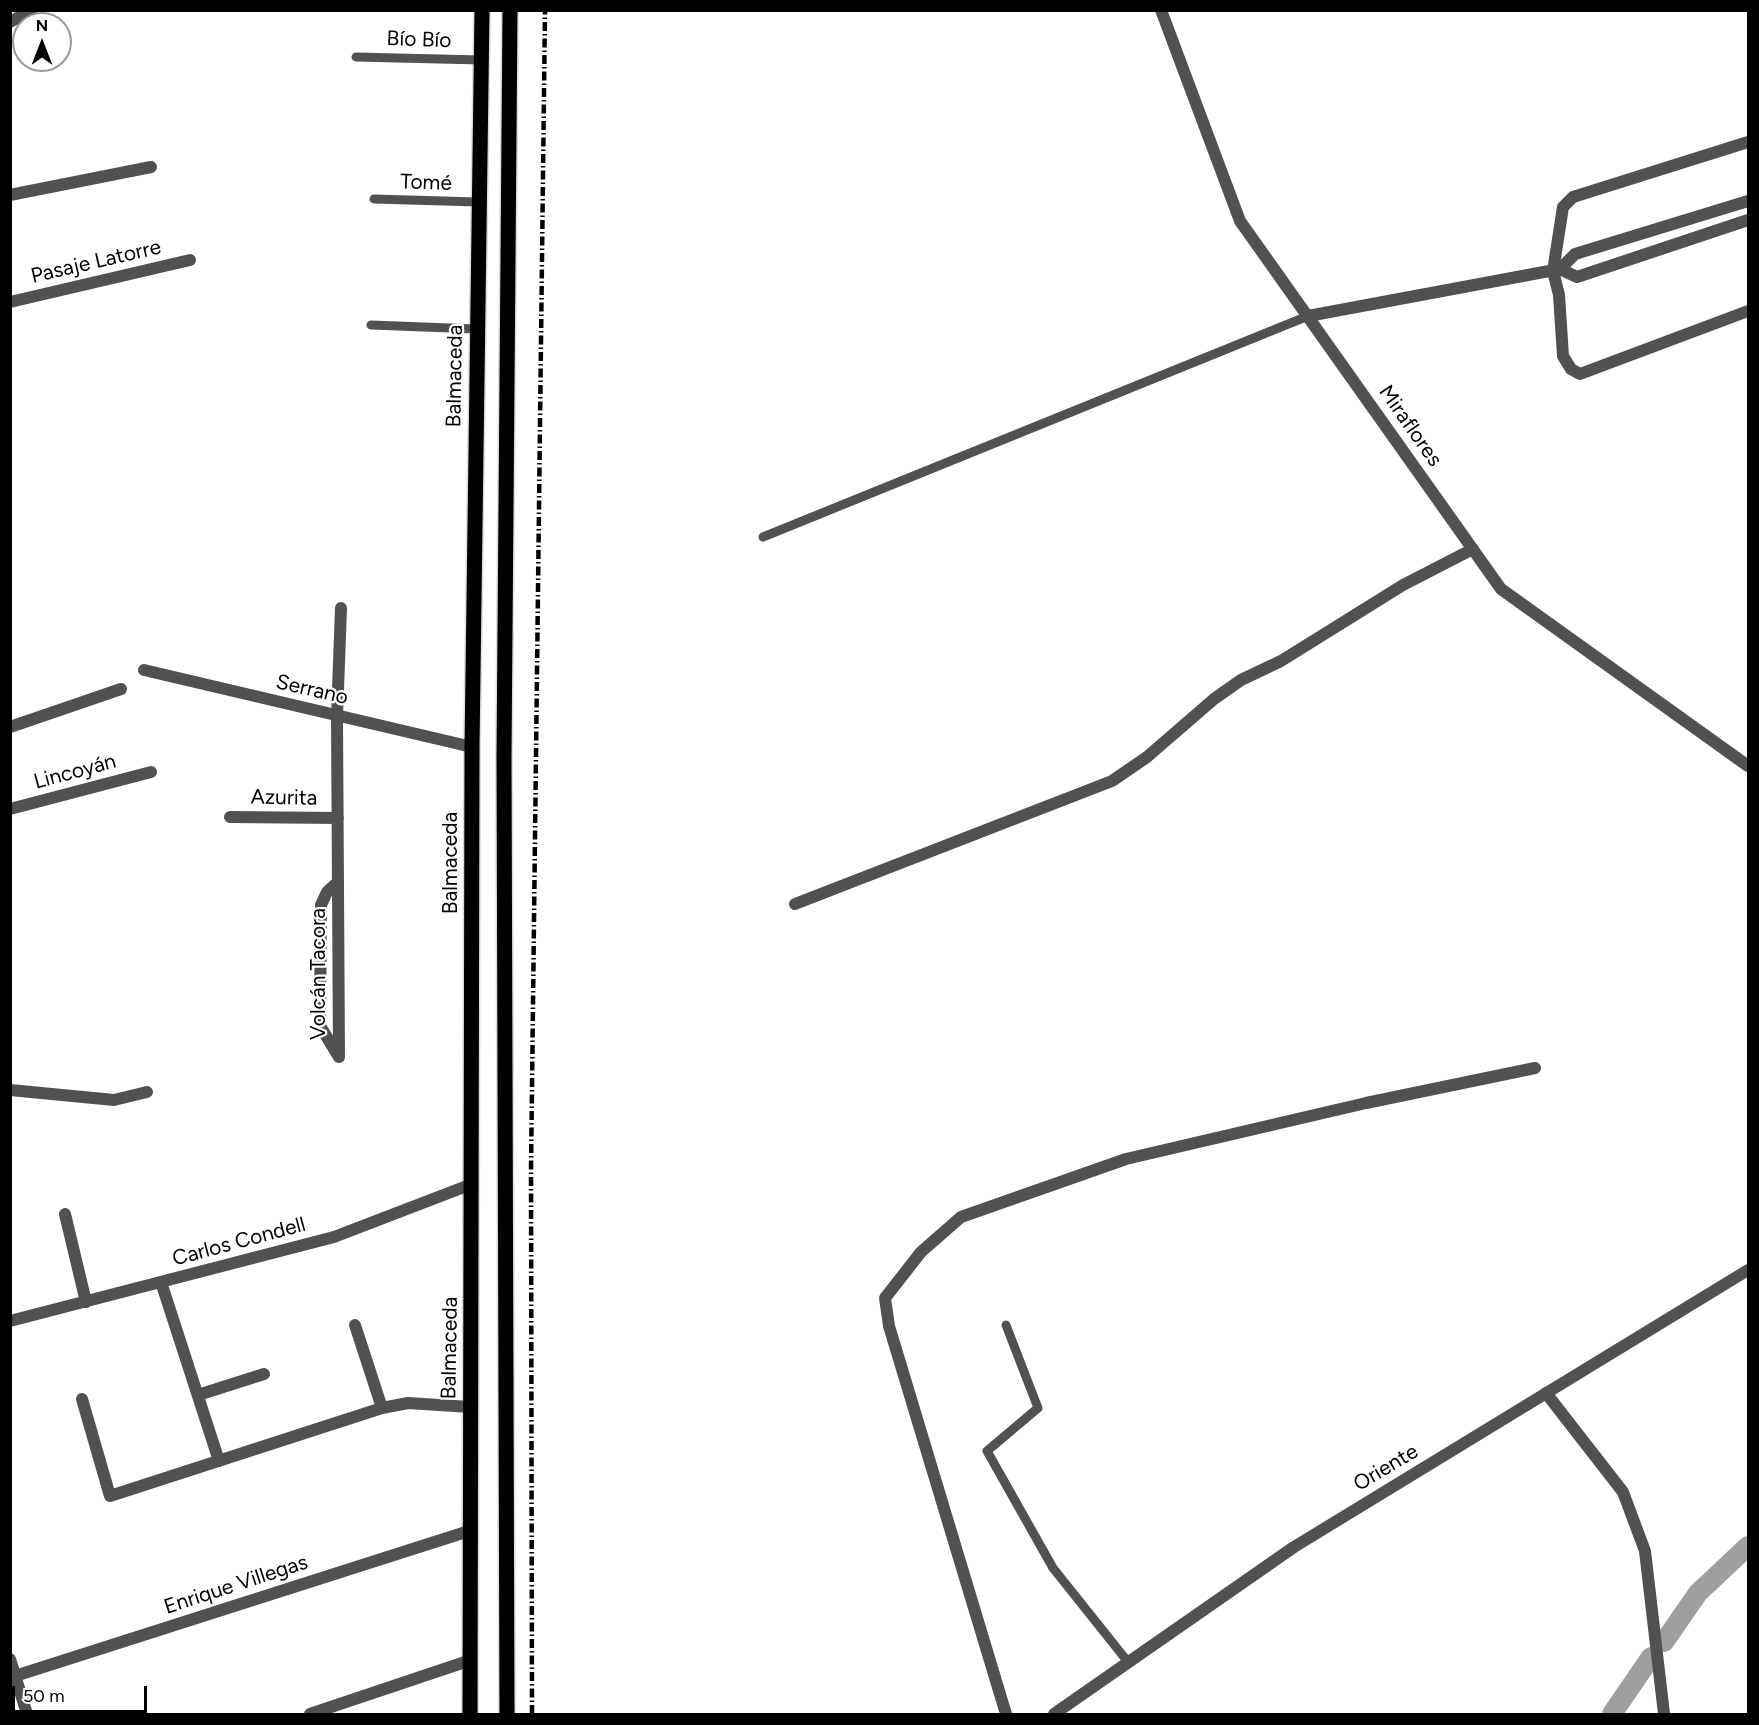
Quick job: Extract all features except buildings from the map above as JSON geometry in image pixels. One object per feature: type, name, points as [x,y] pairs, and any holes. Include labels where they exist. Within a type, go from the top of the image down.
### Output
[{"type":"main road","name":"Balmaceda","points":[[470,1714],[472,747],[482,10]]},
{"type":"main road","points":[[507,1714],[504,743],[510,10]]},
{"type":"street","points":[[10,22],[32,10]]},
{"type":"street","name":"Miraflores","points":[[1161,10],[1240,221],[1501,588],[1749,766]]},
{"type":"street","points":[[1749,142],[1573,197],[1563,207],[1557,270],[1563,356],[1571,369],[1580,374],[1749,311]]},
{"type":"street","points":[[10,195],[151,168]]},
{"type":"street","points":[[1557,270],[1575,254],[1749,201]]},
{"type":"street","points":[[1308,316],[1557,270],[1577,277],[1749,220]]},
{"type":"street","name":"Pasaje Latorre","points":[[10,302],[190,260]]},
{"type":"street","points":[[795,904],[1112,781],[1147,757],[1214,699],[1241,680],[1281,661],[1403,585],[1473,549]]},
{"type":"street","name":"Volcán Tacora","points":[[338,882],[327,892],[321,905],[320,1026],[339,1057],[338,717],[341,608]]},
{"type":"street","name":"Serrano","points":[[144,670],[472,747]]},
{"type":"street","points":[[10,727],[121,690]]},
{"type":"street","name":"Lincoyán","points":[[10,809],[151,771]]},
{"type":"street","name":"Azurita","points":[[230,817],[338,818]]},
{"type":"street","points":[[1006,1714],[889,1326],[885,1298],[921,1252],[961,1217],[1126,1160],[1365,1103],[1535,1068]]},
{"type":"street","points":[[10,1090],[114,1100],[147,1092]]},
{"type":"street","name":"Carlos Condell","points":[[10,1321],[334,1237],[472,1184]]},
{"type":"street","points":[[65,1214],[86,1302]]},
{"type":"street","name":"Oriente","points":[[1054,1714],[1294,1546],[1749,1270]]},
{"type":"street","points":[[162,1282],[219,1461]]},
{"type":"street","points":[[355,1325],[382,1408]]},
{"type":"street","points":[[198,1395],[264,1374]]},
{"type":"street","points":[[1546,1393],[1623,1492],[1645,1551],[1664,1714]]},
{"type":"street","points":[[82,1399],[110,1496],[382,1408],[408,1403],[470,1407]]},
{"type":"street","name":"Enrique Villegas","points":[[15,1676],[469,1531]]},
{"type":"street","points":[[10,1659],[27,1714]]},
{"type":"street","points":[[312,1714],[471,1660]]},
{"type":"lane","name":"Bío Bío","points":[[356,57],[481,60]]},
{"type":"lane","name":"Tomé","points":[[374,199],[478,202]]},
{"type":"lane","points":[[763,537],[1308,316]]},
{"type":"lane","points":[[371,325],[476,329]]},
{"type":"lane","points":[[1005,1325],[1038,1408],[987,1451],[1053,1568],[1128,1662]]},
{"type":"waterway","points":[[1664,1642],[1698,1593],[1748,1546]]},
{"type":"waterway","points":[[1612,1714],[1651,1657]]},
{"type":"railway","points":[[532,1714],[531,1170],[545,10]]}]
